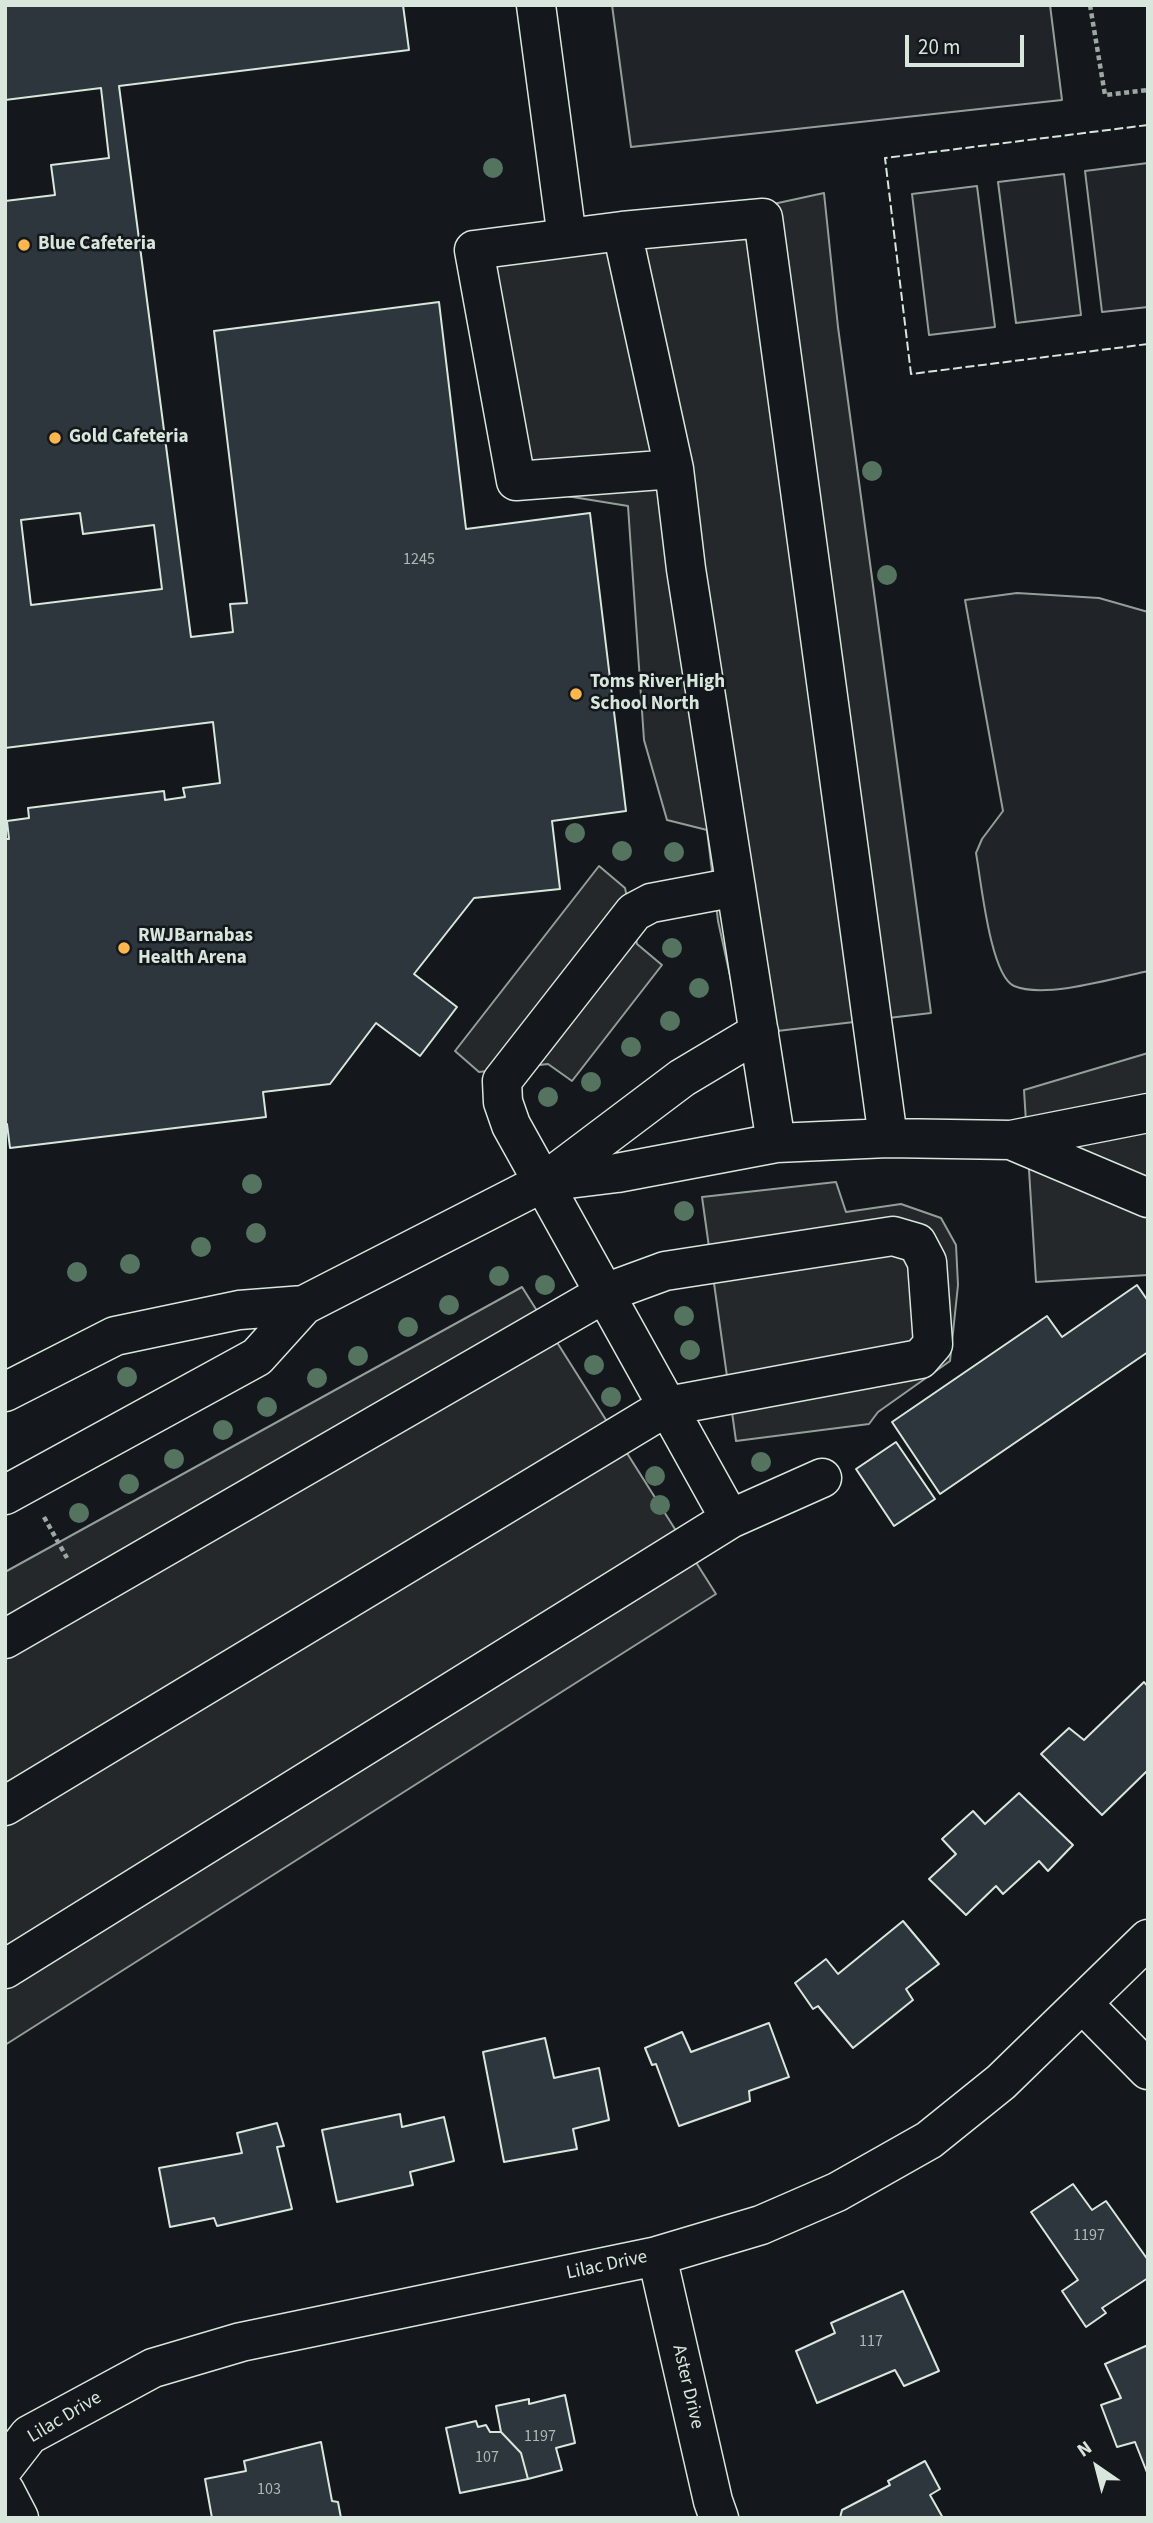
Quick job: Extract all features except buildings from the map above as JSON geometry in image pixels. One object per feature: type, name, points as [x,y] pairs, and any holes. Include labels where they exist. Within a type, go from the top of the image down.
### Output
[{"type":"street","points":[[536,5],[566,238]]},
{"type":"street","points":[[674,469],[516,481],[474,250],[622,231],[763,218],[888,1138]]},
{"type":"street","points":[[622,231],[674,469],[686,569],[776,1143]]},
{"type":"street","points":[[730,1519],[511,1125],[503,1102],[502,1081],[634,912],[651,903],[736,887]]},
{"type":"street","points":[[5,1495],[257,1357],[304,1305],[544,1182],[682,1078],[759,1032]]},
{"type":"street","points":[[544,1182],[617,1173],[776,1143],[888,1138],[1012,1140],[1148,1113]]},
{"type":"street","points":[[1012,1140],[1148,1198]]},
{"type":"street","points":[[5,1639],[605,1293],[664,1271],[893,1237],[917,1243],[927,1262],[933,1344],[920,1359],[668,1406],[5,1806]]},
{"type":"street","points":[[5,1392],[115,1336],[239,1310],[304,1305]]},
{"type":"street","points":[[5,1969],[730,1519],[822,1478]]},
{"type":"street","name":"Lilac Drive","points":[[5,2466],[30,2435],[153,2368],[241,2342],[657,2256],[761,2225],[836,2192],[929,2140],[1001,2082],[1148,1939]]},
{"type":"street","points":[[1082,2003],[1148,2070]]},
{"type":"street","name":"Aster Drive","points":[[657,2256],[719,2518]]},
{"type":"street","points":[[5,2491],[19,2518]]},
{"type":"path","points":[[1090,5],[1105,95],[1148,90]]},
{"type":"path","points":[[40,1511],[59,1543]]},
{"type":"shaded area","points":[[612,5],[1050,5],[1062,100],[631,147]]},
{"type":"shaded area","points":[[1148,163],[1148,307],[1102,312],[1085,171]]},
{"type":"shaded area","points":[[1064,174],[1081,315],[1016,323],[998,182]]},
{"type":"shaded area","points":[[977,186],[995,327],[929,335],[912,194]]},
{"type":"shaded area","points":[[824,193],[838,327],[931,1013],[743,1035],[718,921],[707,830],[667,820],[644,740],[628,506],[505,486],[460,272]]},
{"type":"shaded area","points":[[1017,593],[1099,598],[1148,612],[1148,971],[1080,986],[1043,990],[1014,986],[1006,978],[999,964],[988,925],[976,853],[982,839],[1003,811],[965,600]]},
{"type":"shaded area","points":[[599,866],[625,888],[637,944],[662,965],[572,1081],[548,1064],[479,1072],[455,1051]]},
{"type":"shaded area","points":[[1148,1053],[1148,1275],[1036,1282],[1024,1090]]},
{"type":"shaded area","points":[[836,1182],[846,1212],[901,1204],[941,1218],[956,1245],[958,1285],[950,1361],[878,1412],[869,1424],[736,1441],[702,1197]]},
{"type":"shaded area","points":[[522,1287],[716,1594],[5,2045],[5,1572]]},
{"type":"fence","points":[[1148,125],[885,158],[911,374],[1148,344]]},
{"type":"place","name":"Blue Cafeteria","points":[[24,245]]},
{"type":"place","name":"Gold Cafeteria","points":[[55,438]]},
{"type":"place","name":"Toms River High School North","points":[[576,694]]},
{"type":"place","name":"RWJBarnabas Health Arena","points":[[124,948]]}]
